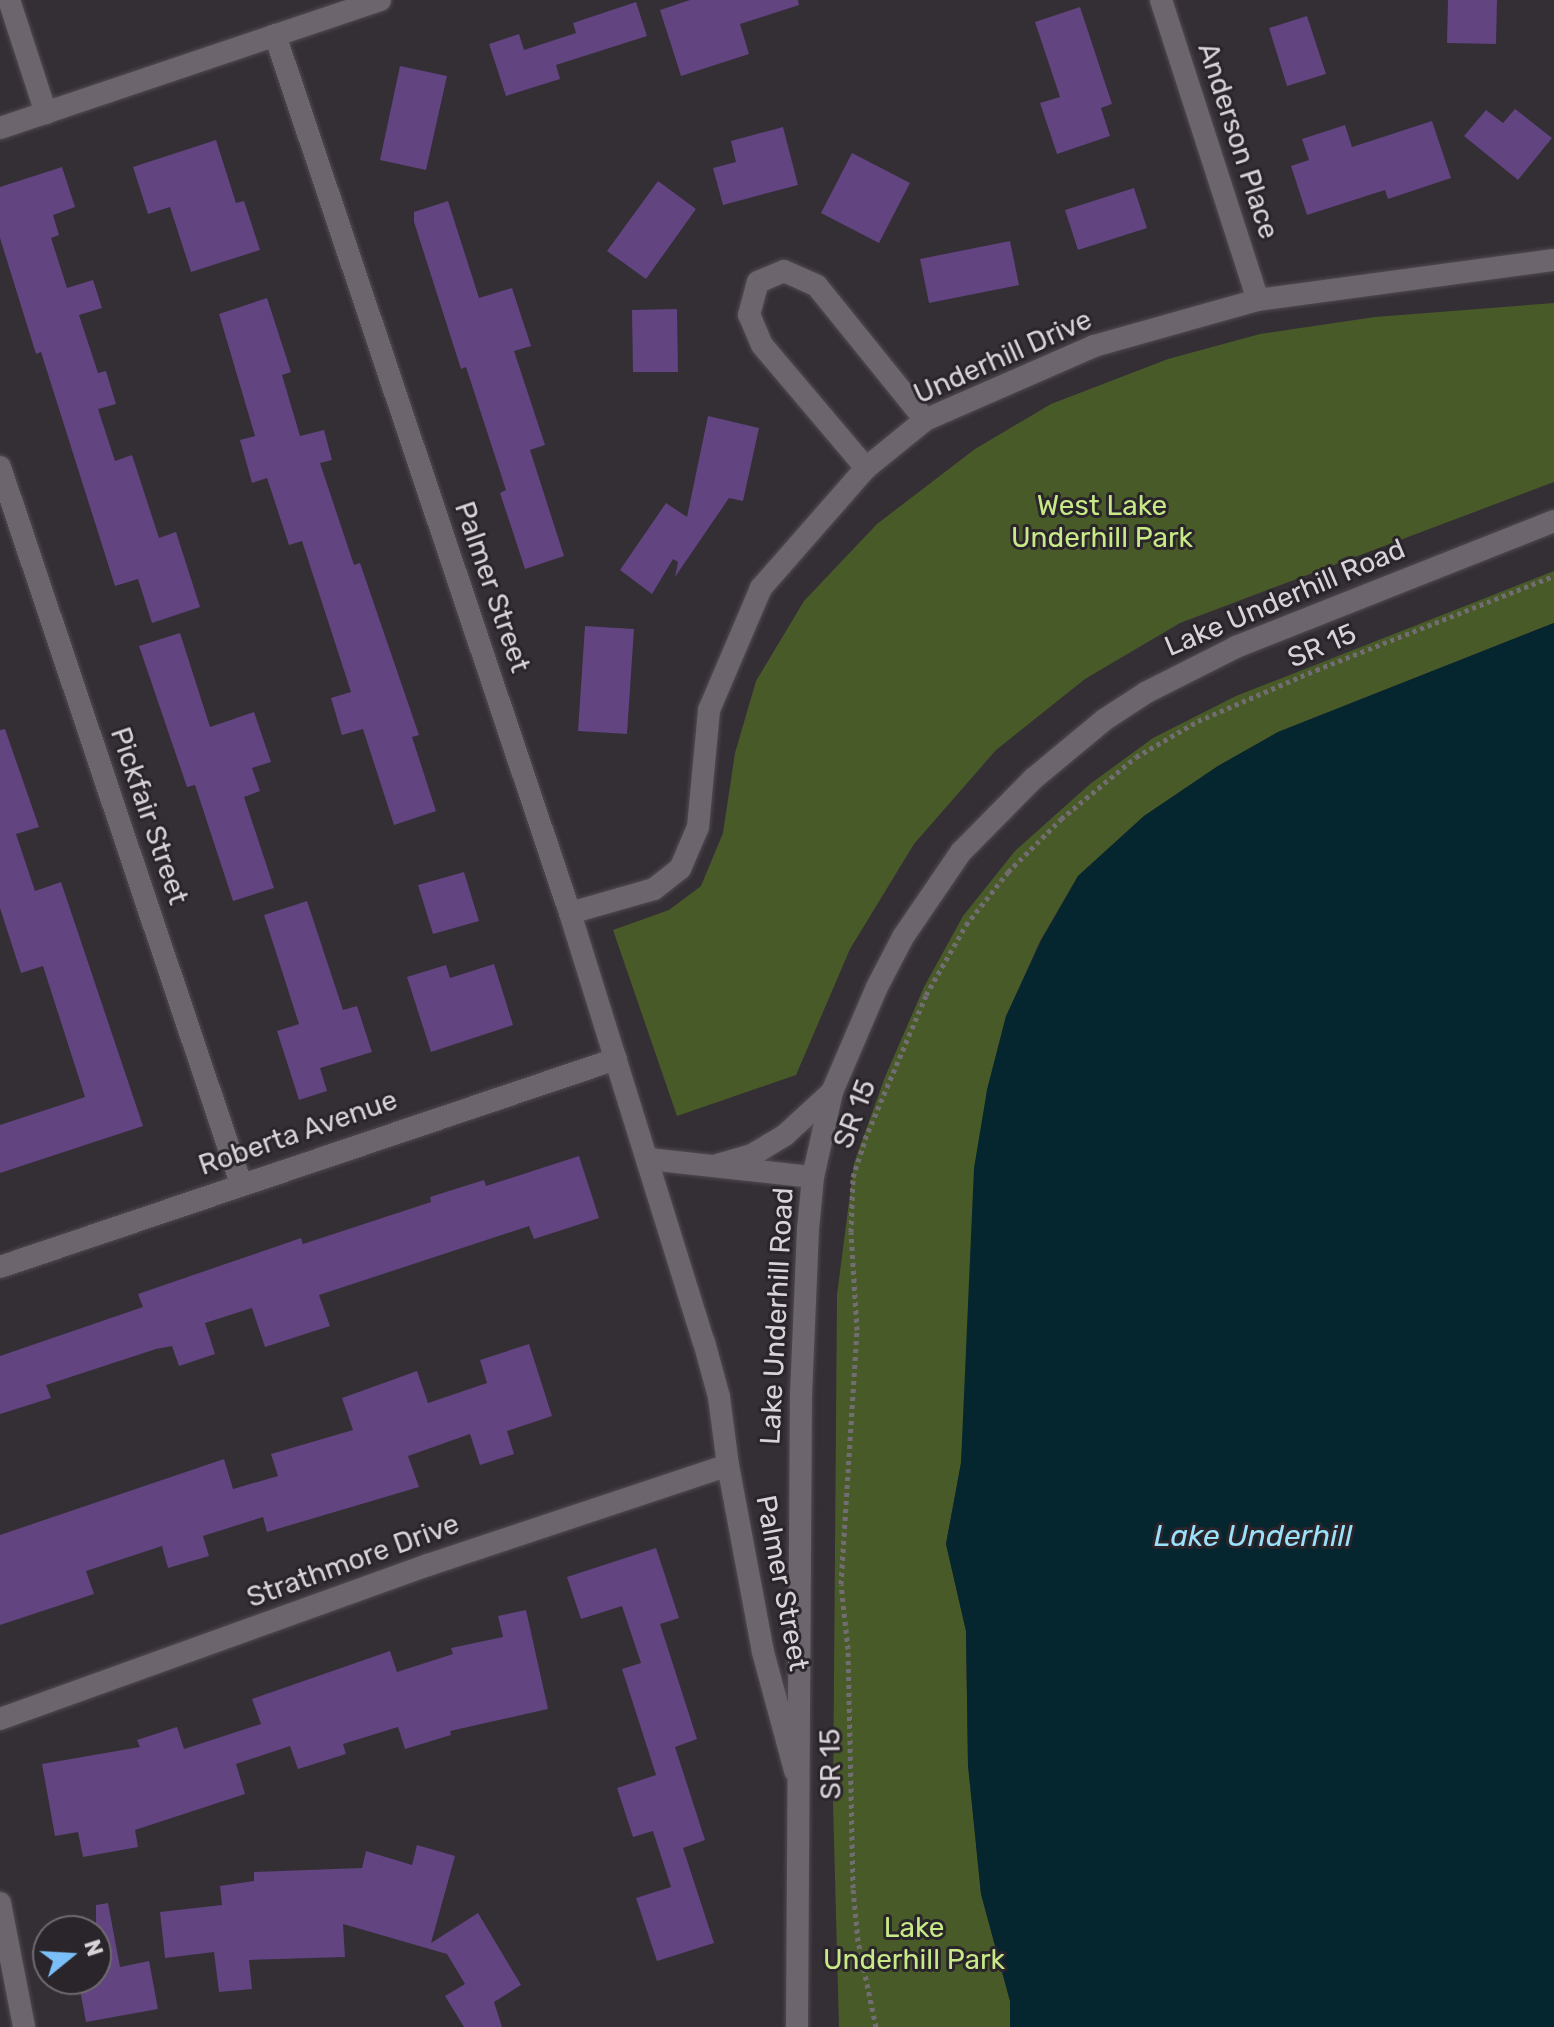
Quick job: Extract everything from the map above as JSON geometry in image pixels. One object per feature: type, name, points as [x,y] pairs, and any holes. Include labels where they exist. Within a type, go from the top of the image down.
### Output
[{"type":"street","points":[[9,0],[46,113]]},
{"type":"street","points":[[0,128],[380,0]]},
{"type":"street","name":"Anderson Place","points":[[1161,0],[1258,300]]},
{"type":"street","name":"Palmer Street","points":[[275,35],[570,913],[649,1159],[719,1397],[728,1465],[763,1652],[799,1787]]},
{"type":"street","name":"Underhill Drive","points":[[570,913],[654,889],[680,869],[698,827],[709,710],[761,588],[866,468],[925,420],[1094,346],[1258,300],[1554,260]]},
{"type":"street","points":[[866,468],[762,345],[749,315],[758,282],[784,271],[817,286],[925,420]]},
{"type":"street","name":"Pickfair Street","points":[[0,467],[241,1184]]},
{"type":"street","name":"Lake Underhill Road","points":[[797,2027],[803,1298],[813,1177],[832,1092],[877,987],[931,894],[961,852],[1066,748],[1147,692],[1236,647],[1554,521]]},
{"type":"street","name":"Roberta Avenue","points":[[0,1267],[616,1059]]},
{"type":"street","points":[[717,1165],[752,1155],[785,1135],[832,1092]]},
{"type":"street","points":[[649,1159],[813,1177]]},
{"type":"street","name":"Strathmore Drive","points":[[0,1719],[428,1565],[728,1465]]},
{"type":"street","points":[[0,1903],[24,2027]]},
{"type":"path","name":"SR 15","points":[[876,2027],[858,1941],[853,1888],[848,1664],[841,1584],[857,1330],[851,1232],[853,1177],[865,1139],[926,995],[966,925],[1008,872],[1061,819],[1136,757],[1198,721],[1316,670],[1554,576]]},
{"type":"green space","name":"West Lake Underhill Park","points":[[1554,303],[1554,482],[1180,623],[1085,679],[996,750],[914,844],[850,949],[796,1075],[677,1116],[613,930],[669,910],[701,886],[723,833],[735,753],[756,681],[804,601],[877,524],[975,449],[1051,404],[1168,359],[1260,334],[1375,317]]},
{"type":"green space","name":"Lake Underhill Park","points":[[1554,571],[1554,623],[1278,732],[1218,766],[1144,816],[1078,876],[1040,941],[1006,1017],[987,1090],[961,1463],[946,1544],[966,1631],[968,1765],[981,1894],[1010,2001],[1010,2027],[839,2027],[833,1804],[837,1295],[854,1163],[885,1077],[924,987],[963,916],[1015,851],[1090,784],[1153,738],[1236,696]]},
{"type":"water","name":"Lake Underhill","points":[[1554,623],[1554,2027],[1010,2027],[1010,2001],[981,1894],[968,1765],[966,1631],[946,1544],[961,1463],[974,1168],[987,1090],[1006,1016],[1041,941],[1078,876],[1144,816],[1218,766],[1278,732]]},
{"type":"building","points":[[690,0],[798,0],[799,5],[740,24],[749,54],[681,76],[660,10]]},
{"type":"building","points":[[1448,0],[1497,0],[1496,44],[1447,43]]},
{"type":"building","points":[[636,2],[647,36],[556,65],[560,79],[506,96],[489,44],[519,34],[524,50],[576,33],[573,23]]},
{"type":"building","points":[[1080,7],[1112,104],[1101,108],[1110,136],[1057,154],[1040,103],[1060,97],[1035,22]]},
{"type":"building","points":[[1307,16],[1326,74],[1287,86],[1269,28]]},
{"type":"building","points":[[400,66],[447,76],[426,170],[380,160]]},
{"type":"building","points":[[1515,109],[1552,138],[1518,180],[1464,136],[1486,110],[1503,123]]},
{"type":"building","points":[[1432,121],[1451,178],[1388,199],[1385,190],[1307,215],[1291,166],[1309,160],[1302,139],[1345,125],[1352,147]]},
{"type":"building","points":[[783,127],[798,185],[723,205],[713,168],[736,162],[731,141]]},
{"type":"building","points":[[216,140],[236,203],[244,201],[260,250],[191,272],[170,207],[148,214],[133,167]]},
{"type":"building","points":[[852,153],[910,183],[879,243],[821,213]]},
{"type":"building","points":[[62,167],[75,207],[53,215],[59,235],[51,238],[67,288],[93,280],[102,308],[79,315],[98,373],[106,371],[116,404],[98,409],[115,461],[132,455],[159,538],[176,532],[200,607],[152,623],[138,579],[115,586],[41,352],[36,354],[0,238],[0,187]]},
{"type":"building","points":[[658,181],[696,209],[646,279],[607,251]]},
{"type":"building","points":[[1134,188],[1147,228],[1078,250],[1065,210]]},
{"type":"building","points":[[448,201],[479,298],[512,288],[531,346],[514,351],[545,445],[530,450],[564,556],[525,569],[500,493],[506,490],[466,367],[461,369],[414,222],[414,212]]},
{"type":"building","points":[[1010,241],[1019,285],[929,303],[920,259]]},
{"type":"building","points":[[267,298],[291,372],[282,375],[300,436],[324,430],[332,460],[320,463],[354,565],[360,563],[419,735],[412,737],[436,811],[394,825],[363,729],[342,735],[331,698],[351,692],[302,541],[289,545],[267,478],[252,483],[240,440],[255,436],[219,314]]},
{"type":"building","points":[[677,309],[678,372],[633,372],[632,310]]},
{"type":"building","points":[[708,416],[759,428],[743,501],[729,498],[675,577],[678,562],[673,559],[652,594],[620,570],[666,503],[687,517]]},
{"type":"building","points":[[585,626],[634,629],[627,734],[578,731]]},
{"type":"building","points":[[180,633],[210,727],[254,712],[271,762],[252,768],[260,791],[244,797],[274,888],[233,901],[195,785],[187,787],[139,646]]},
{"type":"building","points":[[5,729],[39,827],[16,834],[35,891],[61,882],[143,1126],[0,1173],[0,1125],[85,1097],[43,966],[21,973],[0,908],[0,730]]},
{"type":"building","points":[[464,872],[479,921],[433,934],[418,885]]},
{"type":"building","points":[[307,901],[343,1010],[357,1006],[372,1052],[320,1068],[327,1091],[299,1100],[277,1031],[299,1024],[264,915]]},
{"type":"building","points":[[494,964],[513,1025],[431,1052],[407,977],[446,965],[450,978]]},
{"type":"building","points":[[579,1156],[599,1218],[534,1239],[529,1226],[319,1295],[330,1326],[265,1347],[252,1308],[205,1323],[215,1354],[179,1366],[172,1346],[156,1349],[46,1385],[51,1398],[0,1414],[0,1356],[143,1307],[138,1294],[301,1238],[303,1244],[431,1202],[430,1197],[484,1180],[486,1186]]},
{"type":"building","points":[[529,1344],[552,1416],[507,1431],[514,1454],[480,1465],[470,1434],[408,1456],[419,1487],[267,1532],[263,1517],[203,1536],[209,1556],[168,1568],[162,1546],[86,1571],[94,1594],[0,1625],[0,1535],[224,1459],[233,1489],[278,1476],[271,1454],[353,1430],[342,1398],[417,1371],[428,1403],[487,1383],[480,1360]]},
{"type":"building","points":[[656,1548],[679,1618],[660,1624],[697,1739],[675,1747],[705,1840],[683,1848],[714,1943],[657,1961],[636,1898],[671,1887],[653,1831],[633,1837],[617,1788],[656,1775],[622,1669],[641,1663],[622,1606],[581,1619],[567,1577]]},
{"type":"building","points":[[526,1610],[548,1709],[450,1731],[451,1735],[405,1749],[398,1727],[343,1744],[346,1754],[298,1769],[290,1746],[236,1764],[245,1794],[135,1830],[138,1847],[83,1857],[78,1832],[55,1836],[42,1764],[140,1747],[137,1740],[177,1727],[184,1749],[261,1724],[252,1699],[390,1651],[397,1672],[453,1654],[451,1648],[503,1637],[498,1616]]},
{"type":"building","points":[[417,1845],[455,1856],[431,1943],[478,1913],[521,1985],[494,2002],[502,2027],[464,2027],[445,1996],[465,1984],[447,1954],[343,1924],[345,1957],[249,1960],[252,1989],[219,1992],[214,1952],[165,1958],[160,1912],[222,1905],[220,1886],[254,1881],[254,1872],[362,1868],[366,1851],[412,1865]]},
{"type":"building","points":[[108,1903],[110,1915],[96,1915],[96,1905]]},
{"type":"building","points":[[112,1924],[120,1967],[149,1961],[158,2009],[86,2022],[81,1995],[112,1995]]}]
